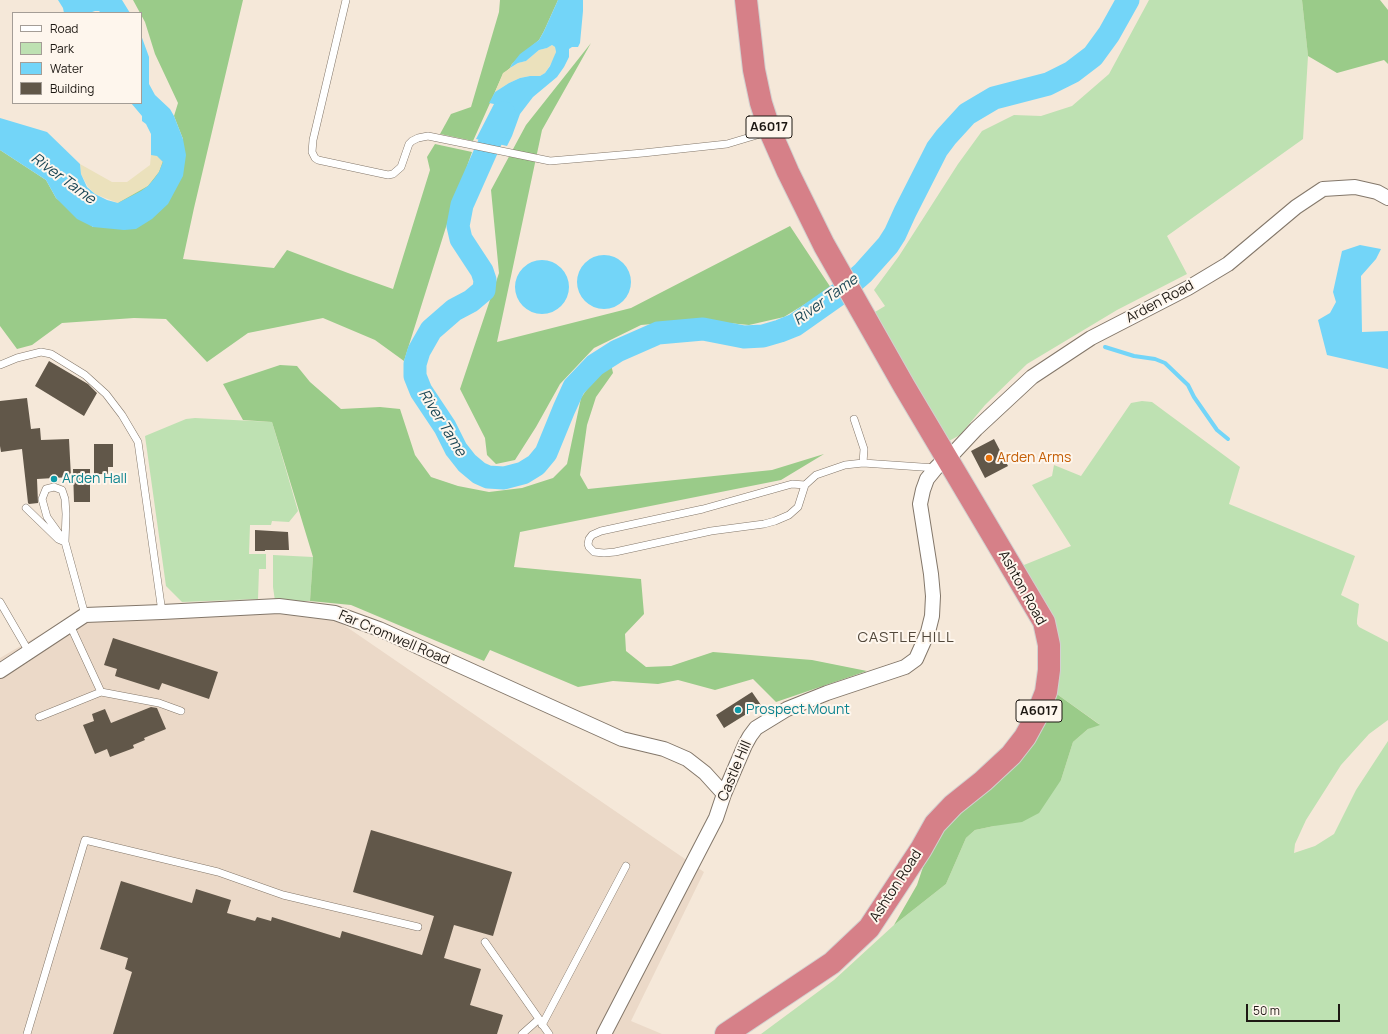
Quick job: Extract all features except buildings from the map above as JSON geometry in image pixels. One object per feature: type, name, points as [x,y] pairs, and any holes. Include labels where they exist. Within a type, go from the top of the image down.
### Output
[{"type":"highway","name":"A6017","points":[[746,0],[754,70],[761,104],[770,131]]},
{"type":"highway","name":"Ashton Road","points":[[726,1034],[832,964],[870,928],[921,849],[935,824],[953,805],[983,781],[1011,755],[1025,736],[1037,715],[1046,692],[1050,670],[1049,646],[1044,622],[942,463],[904,386],[824,245],[788,172],[770,131]]},
{"type":"street","name":"Arden Road","points":[[942,463],[1032,377],[1091,338],[1188,288],[1228,264],[1296,207],[1324,189],[1354,187],[1377,192],[1388,198]]},
{"type":"street","name":"Castle Hill","points":[[604,1034],[716,818],[724,794],[745,745],[756,728],[787,709],[828,693],[905,668],[916,659],[928,632],[932,616],[933,596],[920,504],[927,480],[942,463]]},
{"type":"street","name":"Far Cromwell Road","points":[[85,615],[279,606],[335,612],[379,629],[622,739],[664,749],[687,759],[705,773],[724,794]]},
{"type":"street","points":[[0,671],[85,615]]},
{"type":"lane","points":[[346,0],[313,140],[312,152],[315,158],[374,173],[388,175],[393,174],[401,167],[409,144],[412,141],[428,136],[542,158],[550,161],[727,144],[770,131]]},
{"type":"lane","points":[[0,365],[17,358],[41,352],[51,354],[85,375],[106,394],[122,415],[138,442],[162,612]]},
{"type":"lane","points":[[854,419],[864,449],[863,464]]},
{"type":"lane","points":[[805,485],[792,484],[709,507],[601,531],[592,535],[588,544],[594,552],[615,552],[710,531],[770,523],[789,515],[798,507],[805,485],[816,475],[831,469],[845,465],[863,464],[942,463]]},
{"type":"lane","points":[[66,542],[46,518],[42,499],[46,489],[54,487],[62,490],[65,499],[66,542],[85,615]]},
{"type":"lane","points":[[26,508],[58,539],[66,542]]},
{"type":"lane","points":[[0,602],[29,652]]},
{"type":"lane","points":[[70,625],[101,692]]},
{"type":"lane","points":[[39,717],[101,692],[159,703],[180,711]]},
{"type":"lane","points":[[27,1034],[85,840],[218,872],[283,895],[418,927]]},
{"type":"lane","points":[[522,1034],[540,1022],[626,866]]},
{"type":"lane","points":[[485,942],[549,1034]]},
{"type":"shaded area","points":[[260,612],[338,621],[704,872],[631,1021],[662,1034],[0,1034],[0,658],[65,620]]},
{"type":"green space","points":[[133,0],[243,0],[183,259],[274,268],[287,250],[393,289],[430,170],[427,157],[435,144],[472,152],[446,227],[404,361],[375,340],[323,318],[248,333],[207,362],[166,319],[134,318],[62,323],[32,345],[17,349],[0,326],[0,150],[46,180],[56,198],[93,227],[183,139],[174,116],[178,103],[155,54],[142,16],[142,12],[140,12]]},
{"type":"green space","points":[[500,0],[558,0],[539,40],[503,74],[473,141],[440,134],[451,114],[471,107],[499,12]]},
{"type":"green space","points":[[1149,0],[1302,0],[1308,56],[1303,139],[1167,236],[1187,274],[1117,310],[1027,364],[985,405],[960,435],[947,442],[875,312],[885,306],[874,290],[899,256],[958,164],[982,131],[1014,115],[1041,116],[1072,106],[1109,74]]},
{"type":"green space","points":[[1302,0],[1380,0],[1388,10],[1388,64],[1384,60],[1337,73],[1308,56]]},
{"type":"green space","points":[[591,43],[542,130],[497,342],[631,308],[790,226],[831,288],[784,317],[749,325],[697,320],[641,325],[594,348],[560,384],[536,427],[515,460],[496,464],[487,455],[485,438],[460,389],[499,273],[491,190],[526,125]]},
{"type":"green space","points":[[611,364],[613,373],[596,397],[587,425],[580,475],[588,489],[772,470],[824,454],[781,480],[520,532],[514,567],[641,579],[644,614],[625,634],[626,651],[646,667],[671,666],[713,652],[812,660],[867,671],[776,702],[753,679],[715,690],[678,680],[658,684],[613,681],[578,687],[490,650],[484,661],[351,605],[310,601],[313,557],[272,422],[243,420],[223,384],[280,365],[297,366],[310,382],[341,409],[380,407],[400,409],[415,455],[431,477],[458,486],[489,492],[522,488],[553,478],[567,464],[581,398],[598,373]]},
{"type":"green space","points":[[1142,401],[1152,402],[1240,467],[1229,504],[1355,556],[1341,595],[1359,604],[1357,624],[1359,627],[1388,642],[1388,720],[1369,734],[1341,765],[1306,820],[1295,844],[1294,853],[1315,846],[1334,834],[1356,790],[1388,741],[1388,1034],[761,1034],[834,980],[894,925],[946,884],[966,838],[975,830],[994,826],[1061,780],[1073,742],[1088,729],[1099,724],[1054,692],[1019,567],[1071,546],[1032,485],[1052,476],[1054,465],[1081,476],[1131,403]]},
{"type":"green space","points":[[195,418],[272,422],[298,511],[289,522],[272,521],[271,525],[250,525],[249,554],[266,554],[266,569],[259,569],[258,599],[182,602],[166,586],[145,436],[186,419]]},
{"type":"green space","points":[[273,555],[313,557],[310,601],[275,601],[273,587]]},
{"type":"green space","points":[[1054,692],[1100,725],[1088,729],[1073,742],[1061,780],[1039,813],[1022,822],[975,830],[966,838],[946,884],[894,925],[917,885],[926,858],[935,839]]},
{"type":"sand","points":[[552,45],[555,47],[556,52],[554,59],[545,73],[540,76],[520,78],[495,92],[503,73],[518,63],[526,61],[539,50]]},
{"type":"sand","points":[[151,155],[157,155],[163,161],[159,172],[148,186],[118,203],[95,194],[88,187],[81,174],[80,164],[112,182],[127,182],[150,165]]},
{"type":"water","points":[[58,0],[122,0],[129,12],[64,12]]},
{"type":"water","points":[[558,0],[583,0],[580,43],[578,47],[572,47],[569,49],[569,57],[557,77],[533,97],[520,114],[507,146],[476,139],[494,104],[489,103],[495,92],[520,78],[540,76],[545,73],[550,66],[556,52],[555,47],[552,45],[539,50],[526,61],[518,63],[510,68],[520,54],[539,40]]},
{"type":"water","points":[[142,38],[149,57],[149,84],[155,95],[170,109],[174,116],[183,139],[186,155],[183,176],[168,204],[152,219],[136,229],[124,230],[93,227],[77,219],[56,198],[46,180],[0,150],[0,118],[47,132],[80,164],[81,174],[87,187],[95,194],[107,200],[118,203],[148,186],[159,172],[163,162],[157,156],[151,155],[151,134],[146,124],[142,121],[142,116],[132,104],[142,104]]},
{"type":"water","points":[[1360,245],[1381,249],[1376,259],[1361,276],[1362,332],[1388,331],[1388,369],[1327,355],[1318,320],[1330,313],[1336,302],[1333,292],[1342,251]]},
{"type":"water","points":[[599,255],[609,255],[623,263],[629,272],[631,282],[629,292],[623,301],[609,309],[599,309],[589,304],[582,297],[577,287],[577,277],[582,267],[589,260]]},
{"type":"water","points":[[542,260],[552,262],[561,268],[567,277],[569,287],[567,297],[561,306],[552,312],[542,314],[532,312],[523,306],[517,297],[515,287],[517,277],[523,268],[532,262]]},
{"type":"waterway","name":"River Tame","points":[[504,113],[462,205],[458,226],[461,239],[482,271],[485,280],[484,290],[471,301],[454,310],[431,330],[419,351],[415,364],[415,376],[421,391],[445,427],[456,449],[467,463],[479,473],[488,477],[504,478],[523,473],[536,465],[546,453],[574,387],[595,365],[617,351],[658,333],[703,329],[744,337],[763,336],[795,325],[839,294],[863,273],[888,245],[895,234],[937,149],[967,114],[994,98],[1048,84],[1072,72],[1093,56],[1109,34],[1128,0]]},
{"type":"waterway","points":[[1105,347],[1134,356],[1155,359],[1165,363],[1188,385],[1194,397],[1217,430],[1228,439]]},
{"type":"place","name":"Arden Arms","points":[[989,458]]},
{"type":"place","name":"Arden Hall","points":[[54,479]]},
{"type":"place","name":"Prospect Mount","points":[[738,710]]},
{"type":"district","name":"CASTLE HILL","points":[[906,638]]}]
